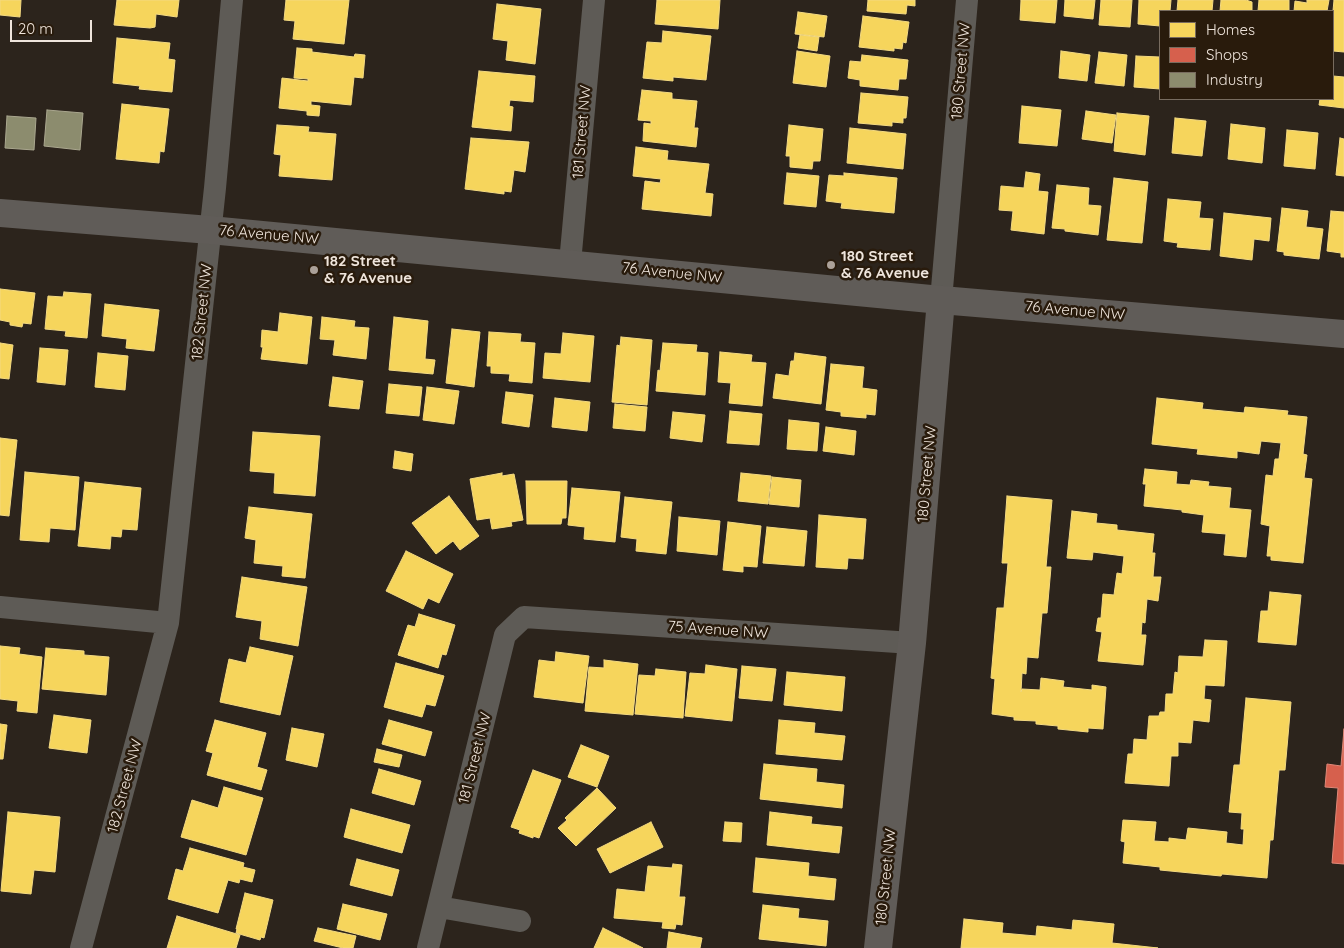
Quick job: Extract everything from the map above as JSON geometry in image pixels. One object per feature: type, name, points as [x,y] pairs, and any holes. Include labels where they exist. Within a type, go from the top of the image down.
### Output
[{"type":"street","name":"182 Street NW","points":[[81,948],[168,623],[210,230],[232,0]]},
{"type":"street","name":"181 Street NW","points":[[570,263],[594,0]]},
{"type":"street","name":"180 Street NW","points":[[878,948],[912,643],[967,0]]},
{"type":"street","name":"76 Avenue NW","points":[[0,214],[210,230],[941,300],[1344,334]]},
{"type":"street","points":[[0,607],[168,623]]},
{"type":"street","name":"181 Street NW","points":[[428,948],[505,635],[524,617]]},
{"type":"street","name":"75 Avenue NW","points":[[524,617],[912,643]]},
{"type":"street","points":[[439,907],[520,921]]},
{"type":"building: Homes","points":[[0,0],[21,0],[20,17],[0,15]]},
{"type":"building: Homes","points":[[117,0],[179,0],[177,17],[156,14],[155,27],[150,28],[114,25]]},
{"type":"building: Homes","points":[[286,0],[349,0],[344,44],[293,39],[295,21],[284,20]]},
{"type":"building: Homes","points":[[657,0],[720,0],[718,29],[655,24]]},
{"type":"building: Homes","points":[[868,0],[915,0],[915,6],[907,5],[906,14],[867,11]]},
{"type":"building: Homes","points":[[1021,0],[1057,0],[1055,23],[1020,20]]},
{"type":"building: Homes","points":[[1065,0],[1095,0],[1093,19],[1064,16]]},
{"type":"building: Homes","points":[[1101,0],[1132,0],[1130,27],[1099,25]]},
{"type":"building: Homes","points":[[1139,0],[1171,0],[1170,10],[1159,10],[1159,26],[1138,24]]},
{"type":"building: Homes","points":[[1178,0],[1213,0],[1212,10],[1177,10]]},
{"type":"building: Homes","points":[[1221,0],[1246,0],[1252,2],[1252,10],[1220,10]]},
{"type":"building: Homes","points":[[1259,0],[1289,0],[1289,10],[1258,10]]},
{"type":"building: Homes","points":[[1307,0],[1329,0],[1327,10],[1294,10],[1295,1],[1307,3]]},
{"type":"building: Homes","points":[[1334,0],[1344,0],[1344,52],[1334,51]]},
{"type":"building: Homes","points":[[497,4],[541,9],[535,64],[506,60],[508,41],[493,39]]},
{"type":"building: Homes","points":[[798,12],[827,16],[824,37],[795,34]]},
{"type":"building: Homes","points":[[863,16],[909,22],[906,43],[903,42],[902,49],[894,48],[894,51],[859,47]]},
{"type":"building: Homes","points":[[663,31],[711,36],[706,80],[673,77],[673,81],[643,78],[647,42],[662,43]]},
{"type":"building: Homes","points":[[800,35],[819,37],[817,51],[798,48]]},
{"type":"building: Homes","points":[[117,38],[170,43],[168,59],[175,60],[172,92],[139,89],[140,86],[113,83]]},
{"type":"building: Homes","points":[[297,48],[312,49],[312,52],[354,57],[355,54],[365,55],[363,78],[354,77],[351,105],[311,101],[311,105],[320,106],[319,116],[307,115],[307,111],[279,108],[282,78],[308,81],[308,79],[294,78]]},
{"type":"building: Homes","points":[[797,51],[830,56],[826,87],[793,83]]},
{"type":"building: Homes","points":[[1061,51],[1090,55],[1087,81],[1059,78]]},
{"type":"building: Homes","points":[[1099,52],[1127,55],[1124,86],[1095,83]]},
{"type":"building: Homes","points":[[862,55],[908,60],[906,79],[899,79],[898,90],[860,86],[860,80],[848,78],[850,61],[861,62]]},
{"type":"building: Homes","points":[[1136,56],[1159,57],[1159,89],[1134,87]]},
{"type":"building: Homes","points":[[479,71],[535,76],[533,102],[510,100],[509,106],[513,107],[511,131],[472,127]]},
{"type":"building: Homes","points":[[1334,76],[1344,77],[1344,108],[1319,105],[1320,100],[1334,100]]},
{"type":"building: Homes","points":[[642,90],[672,93],[672,99],[697,101],[694,128],[698,128],[696,147],[643,141],[644,123],[651,124],[651,121],[638,120]]},
{"type":"building: Homes","points":[[861,93],[908,97],[906,118],[903,118],[903,123],[892,122],[892,126],[858,123]]},
{"type":"building: Homes","points":[[122,104],[169,109],[164,152],[160,151],[159,163],[116,159]]},
{"type":"building: Homes","points":[[1022,106],[1061,110],[1057,146],[1019,143]]},
{"type":"building: Homes","points":[[1086,111],[1116,115],[1112,143],[1082,139]]},
{"type":"building: Homes","points":[[1117,113],[1149,116],[1145,155],[1114,151]]},
{"type":"building: Homes","points":[[1175,118],[1206,121],[1202,156],[1172,153]]},
{"type":"building: Homes","points":[[1231,124],[1265,128],[1262,163],[1228,159]]},
{"type":"building: Homes","points":[[277,125],[309,127],[308,132],[336,134],[332,180],[279,176],[281,155],[274,154]]},
{"type":"building: Homes","points":[[789,125],[823,129],[820,161],[813,161],[812,169],[790,167],[790,156],[786,156]]},
{"type":"building: Homes","points":[[850,128],[906,134],[903,169],[847,163]]},
{"type":"building: Homes","points":[[1287,130],[1318,133],[1315,169],[1284,166]]},
{"type":"building: Homes","points":[[471,138],[529,142],[525,172],[514,170],[511,192],[504,191],[504,194],[465,189]]},
{"type":"building: Homes","points":[[1340,138],[1344,139],[1344,176],[1336,175]]},
{"type":"building: Homes","points":[[636,147],[668,151],[667,160],[709,164],[705,193],[713,194],[711,216],[642,209],[645,181],[660,183],[661,179],[633,176]]},
{"type":"building: Homes","points":[[1026,172],[1040,174],[1038,191],[1048,192],[1044,234],[1011,230],[1013,211],[999,210],[1001,186],[1024,188]]},
{"type":"building: Homes","points":[[787,173],[819,176],[816,207],[784,204]]},
{"type":"building: Homes","points":[[844,173],[897,178],[894,213],[841,208],[842,203],[826,201],[829,175],[844,176]]},
{"type":"building: Homes","points":[[1114,178],[1148,182],[1142,243],[1107,240]]},
{"type":"building: Homes","points":[[1057,185],[1089,188],[1088,205],[1101,206],[1098,235],[1052,228]]},
{"type":"building: Homes","points":[[1168,199],[1201,202],[1199,218],[1213,219],[1210,250],[1177,247],[1178,243],[1164,241]]},
{"type":"building: Homes","points":[[1282,208],[1308,211],[1306,227],[1323,229],[1319,259],[1284,255],[1284,252],[1277,251]]},
{"type":"building: Homes","points":[[1331,211],[1344,212],[1344,257],[1341,257],[1341,253],[1327,251]]},
{"type":"building: Homes","points":[[1224,213],[1271,218],[1269,241],[1254,239],[1252,260],[1220,256]]},
{"type":"building: Homes","points":[[0,289],[35,293],[31,324],[23,323],[22,327],[10,325],[10,322],[0,320]]},
{"type":"building: Homes","points":[[64,292],[91,294],[87,338],[65,336],[66,331],[45,329],[48,296],[63,297]]},
{"type":"building: Homes","points":[[105,304],[159,310],[154,351],[126,348],[127,339],[102,336]]},
{"type":"building: Homes","points":[[280,313],[312,317],[307,364],[261,359],[263,347],[261,347],[262,330],[278,332]]},
{"type":"building: Homes","points":[[322,317],[355,321],[354,327],[369,328],[366,359],[333,355],[335,340],[320,339]]},
{"type":"building: Homes","points":[[394,317],[428,321],[425,359],[435,360],[433,374],[389,370]]},
{"type":"building: Homes","points":[[452,329],[480,332],[474,387],[446,383]]},
{"type":"building: Homes","points":[[489,332],[521,334],[520,342],[535,343],[532,383],[509,381],[510,374],[491,373],[491,366],[487,366]]},
{"type":"building: Homes","points":[[563,333],[594,336],[590,382],[543,378],[545,353],[561,354]]},
{"type":"building: Homes","points":[[621,337],[652,340],[647,405],[612,402],[617,345],[620,346]]},
{"type":"building: Homes","points":[[0,343],[13,345],[9,379],[0,378]]},
{"type":"building: Homes","points":[[663,343],[697,345],[696,352],[708,353],[705,395],[656,391]]},
{"type":"building: Homes","points":[[40,348],[68,350],[65,385],[37,382]]},
{"type":"building: Homes","points":[[720,352],[752,355],[751,362],[766,363],[762,406],[729,403],[731,383],[718,382]]},
{"type":"building: Homes","points":[[98,353],[128,356],[125,390],[95,387]]},
{"type":"building: Homes","points":[[795,353],[826,357],[821,404],[773,398],[776,374],[789,376],[791,361],[794,361]]},
{"type":"building: Homes","points":[[831,364],[864,367],[862,388],[877,390],[875,415],[866,414],[866,418],[841,416],[841,412],[826,410]]},
{"type":"building: Homes","points":[[333,377],[363,381],[359,409],[329,406]]},
{"type":"building: Homes","points":[[389,384],[422,387],[419,416],[386,413]]},
{"type":"building: Homes","points":[[427,387],[459,391],[454,424],[423,420]]},
{"type":"building: Homes","points":[[506,392],[533,395],[529,427],[502,423]]},
{"type":"building: Homes","points":[[555,398],[590,402],[587,431],[552,427]]},
{"type":"building: Homes","points":[[1157,398],[1203,403],[1202,409],[1244,413],[1245,407],[1288,411],[1287,415],[1307,417],[1303,454],[1307,455],[1304,478],[1312,479],[1303,563],[1271,560],[1271,556],[1267,556],[1270,526],[1261,524],[1266,475],[1273,476],[1275,459],[1279,459],[1281,443],[1261,441],[1259,454],[1237,451],[1237,458],[1197,454],[1198,449],[1152,444]]},
{"type":"building: Homes","points":[[615,404],[647,407],[645,431],[613,428]]},
{"type":"building: Homes","points":[[730,411],[762,414],[759,445],[727,443]]},
{"type":"building: Homes","points":[[673,412],[705,415],[702,442],[670,438]]},
{"type":"building: Homes","points":[[789,420],[819,423],[817,451],[787,449]]},
{"type":"building: Homes","points":[[826,427],[856,431],[854,455],[823,451]]},
{"type":"building: Homes","points":[[253,432],[320,436],[315,496],[274,493],[275,473],[250,471]]},
{"type":"building: Homes","points":[[0,438],[17,440],[9,516],[0,515]]},
{"type":"building: Homes","points":[[395,451],[413,454],[411,471],[393,468]]},
{"type":"building: Homes","points":[[1145,469],[1177,472],[1176,484],[1190,485],[1191,480],[1209,482],[1208,486],[1231,488],[1229,508],[1251,510],[1246,557],[1224,555],[1226,534],[1202,532],[1204,515],[1182,512],[1182,510],[1144,506],[1146,484],[1143,484]]},
{"type":"building: Homes","points":[[25,472],[79,477],[75,530],[50,528],[49,542],[20,540]]},
{"type":"building: Homes","points":[[502,473],[502,476],[514,474],[523,520],[511,522],[512,526],[492,529],[490,518],[477,520],[470,479]]},
{"type":"building: Homes","points":[[741,473],[771,476],[768,504],[738,501]]},
{"type":"building: Homes","points":[[772,477],[801,480],[799,507],[769,504]]},
{"type":"building: Homes","points":[[526,481],[567,481],[566,518],[562,518],[561,524],[527,524]]},
{"type":"building: Homes","points":[[85,482],[141,488],[137,530],[122,529],[121,537],[111,536],[110,549],[78,546]]},
{"type":"building: Homes","points":[[572,488],[620,492],[615,542],[584,539],[585,527],[568,525]]},
{"type":"building: Homes","points":[[449,496],[479,536],[460,550],[453,541],[436,554],[412,523]]},
{"type":"building: Homes","points":[[1007,496],[1052,500],[1046,567],[1051,567],[1047,613],[1042,613],[1038,658],[1027,657],[1026,674],[1022,673],[1021,692],[1022,689],[1040,690],[1041,678],[1064,681],[1063,687],[1092,690],[1092,685],[1106,687],[1103,729],[1088,728],[1088,732],[1058,729],[1058,726],[1036,724],[1036,721],[1014,720],[1014,717],[992,714],[995,679],[991,678],[997,608],[1004,608],[1008,563],[1002,563]]},
{"type":"building: Homes","points":[[625,497],[672,502],[666,554],[636,551],[637,539],[621,537]]},
{"type":"building: Homes","points":[[249,507],[312,514],[305,578],[282,576],[283,566],[254,563],[256,540],[245,538]]},
{"type":"building: Homes","points":[[1072,511],[1097,514],[1096,523],[1117,525],[1117,530],[1154,534],[1152,553],[1155,553],[1153,577],[1161,577],[1158,601],[1147,599],[1145,623],[1142,622],[1141,635],[1146,635],[1143,665],[1098,661],[1102,632],[1096,631],[1098,618],[1101,618],[1103,594],[1114,595],[1117,573],[1122,574],[1124,556],[1093,552],[1092,560],[1067,558]]},
{"type":"building: Homes","points":[[819,515],[866,519],[863,559],[848,558],[847,569],[816,567]]},
{"type":"building: Homes","points":[[679,517],[720,521],[717,555],[677,551]]},
{"type":"building: Homes","points":[[728,522],[761,526],[757,567],[743,566],[743,572],[723,570]]},
{"type":"building: Homes","points":[[767,527],[807,531],[804,566],[763,563]]},
{"type":"building: Homes","points":[[406,551],[453,574],[439,603],[428,598],[423,609],[386,591]]},
{"type":"building: Homes","points":[[242,577],[307,587],[298,646],[260,639],[262,621],[236,617]]},
{"type":"building: Homes","points":[[1270,592],[1301,595],[1296,645],[1258,642],[1261,611],[1268,611]]},
{"type":"building: Homes","points":[[419,614],[455,625],[446,655],[442,654],[438,668],[398,655],[408,625],[415,627]]},
{"type":"building: Homes","points":[[1205,640],[1227,641],[1224,686],[1205,685],[1204,699],[1211,700],[1209,722],[1193,720],[1191,743],[1178,742],[1178,756],[1171,756],[1169,786],[1125,783],[1128,754],[1133,754],[1134,739],[1147,740],[1149,716],[1159,716],[1160,712],[1165,712],[1166,694],[1173,694],[1175,672],[1178,673],[1179,656],[1203,657]]},
{"type":"building: Homes","points":[[0,646],[20,648],[19,654],[42,657],[37,713],[17,711],[18,701],[0,699]]},
{"type":"building: Homes","points":[[250,647],[293,656],[280,715],[220,702],[229,659],[246,663]]},
{"type":"building: Homes","points":[[46,648],[84,651],[84,655],[109,657],[106,695],[42,689]]},
{"type":"building: Homes","points":[[556,652],[589,656],[583,703],[534,697],[539,660],[555,662]]},
{"type":"building: Homes","points":[[604,660],[638,664],[633,715],[585,711],[589,667],[604,668]]},
{"type":"building: Homes","points":[[396,663],[444,676],[435,706],[426,704],[422,717],[384,707]]},
{"type":"building: Homes","points":[[706,665],[737,669],[732,721],[685,716],[690,673],[705,674]]},
{"type":"building: Homes","points":[[742,666],[776,669],[772,701],[739,698]]},
{"type":"building: Homes","points":[[656,669],[686,672],[683,718],[635,714],[639,675],[655,676]]},
{"type":"building: Homes","points":[[787,672],[845,677],[842,711],[784,705]]},
{"type":"building: Homes","points":[[1246,698],[1291,702],[1285,770],[1279,770],[1273,840],[1270,840],[1267,878],[1160,870],[1160,867],[1123,863],[1125,842],[1121,841],[1123,820],[1156,822],[1154,841],[1169,842],[1169,838],[1186,840],[1188,828],[1227,832],[1226,843],[1243,845],[1242,813],[1229,812],[1234,765],[1240,765]]},
{"type":"building: Homes","points":[[54,715],[91,720],[87,753],[49,748]]},
{"type":"building: Homes","points":[[215,720],[266,733],[257,767],[267,770],[261,790],[207,775],[213,753],[206,751]]},
{"type":"building: Homes","points":[[389,720],[432,732],[425,756],[382,744]]},
{"type":"building: Homes","points":[[779,720],[815,723],[814,733],[845,736],[842,760],[776,754]]},
{"type":"building: Homes","points":[[0,724],[7,725],[3,759],[0,759]]},
{"type":"building: Homes","points":[[292,728],[324,734],[317,767],[286,760]]},
{"type":"building: Homes","points":[[581,745],[609,756],[597,787],[568,777]]},
{"type":"building: Homes","points":[[377,749],[402,755],[399,767],[374,762]]},
{"type":"building: Homes","points":[[764,764],[817,769],[816,782],[844,785],[842,808],[760,799]]},
{"type":"building: Homes","points":[[379,769],[421,781],[414,805],[372,793]]},
{"type":"building: Homes","points":[[533,770],[561,780],[539,838],[519,833],[520,830],[511,827]]},
{"type":"building: Homes","points":[[224,787],[263,798],[246,855],[181,837],[192,800],[218,808]]},
{"type":"building: Homes","points":[[597,788],[616,808],[576,846],[558,828],[567,820],[565,818]]},
{"type":"building: Homes","points":[[351,809],[410,825],[402,853],[344,837]]},
{"type":"building: Homes","points":[[8,812],[60,817],[55,872],[34,870],[31,894],[1,891]]},
{"type":"building: Homes","points":[[770,812],[812,817],[811,824],[842,827],[839,853],[767,845]]},
{"type":"building: Homes","points":[[651,822],[663,847],[610,873],[597,849]]},
{"type":"building: Homes","points":[[725,822],[742,823],[741,842],[723,841]]},
{"type":"building: Homes","points":[[190,848],[244,863],[243,867],[255,870],[252,882],[240,879],[239,883],[228,880],[218,913],[168,899],[176,869],[183,871]]},
{"type":"building: Homes","points":[[756,858],[809,863],[808,876],[836,879],[834,900],[753,892]]},
{"type":"building: Homes","points":[[357,859],[399,870],[392,896],[350,885]]},
{"type":"building: Homes","points":[[673,864],[682,865],[679,897],[685,897],[682,925],[676,924],[675,929],[662,928],[663,922],[614,918],[617,889],[645,892],[648,866],[672,868]]},
{"type":"building: Homes","points":[[245,893],[273,900],[264,938],[261,937],[260,940],[236,933]]},
{"type":"building: Homes","points":[[343,904],[387,914],[380,940],[337,929]]},
{"type":"building: Homes","points":[[763,905],[799,909],[798,918],[828,921],[826,946],[759,939]]},
{"type":"building: Homes","points":[[177,916],[240,935],[236,948],[167,948]]},
{"type":"building: Homes","points":[[964,919],[1003,923],[1002,933],[1036,936],[1037,926],[1072,930],[1073,920],[1114,924],[1112,943],[1158,948],[961,948]]},
{"type":"building: Homes","points":[[318,928],[356,936],[353,948],[343,948],[314,941]]},
{"type":"building: Homes","points":[[603,928],[643,948],[594,948]]},
{"type":"building: Homes","points":[[669,932],[702,938],[700,948],[667,948]]},
{"type":"building: Shops","points":[[1344,729],[1344,864],[1332,863],[1338,788],[1325,787],[1327,764],[1341,766]]},
{"type":"building: Industry","points":[[47,110],[83,113],[80,150],[44,146]]},
{"type":"building: Industry","points":[[7,116],[36,118],[34,150],[5,148]]},
{"type":"place","name":"180 Street & 76 Avenue","points":[[831,265]]},
{"type":"place","name":"182 Street & 76 Avenue","points":[[314,270]]}]
